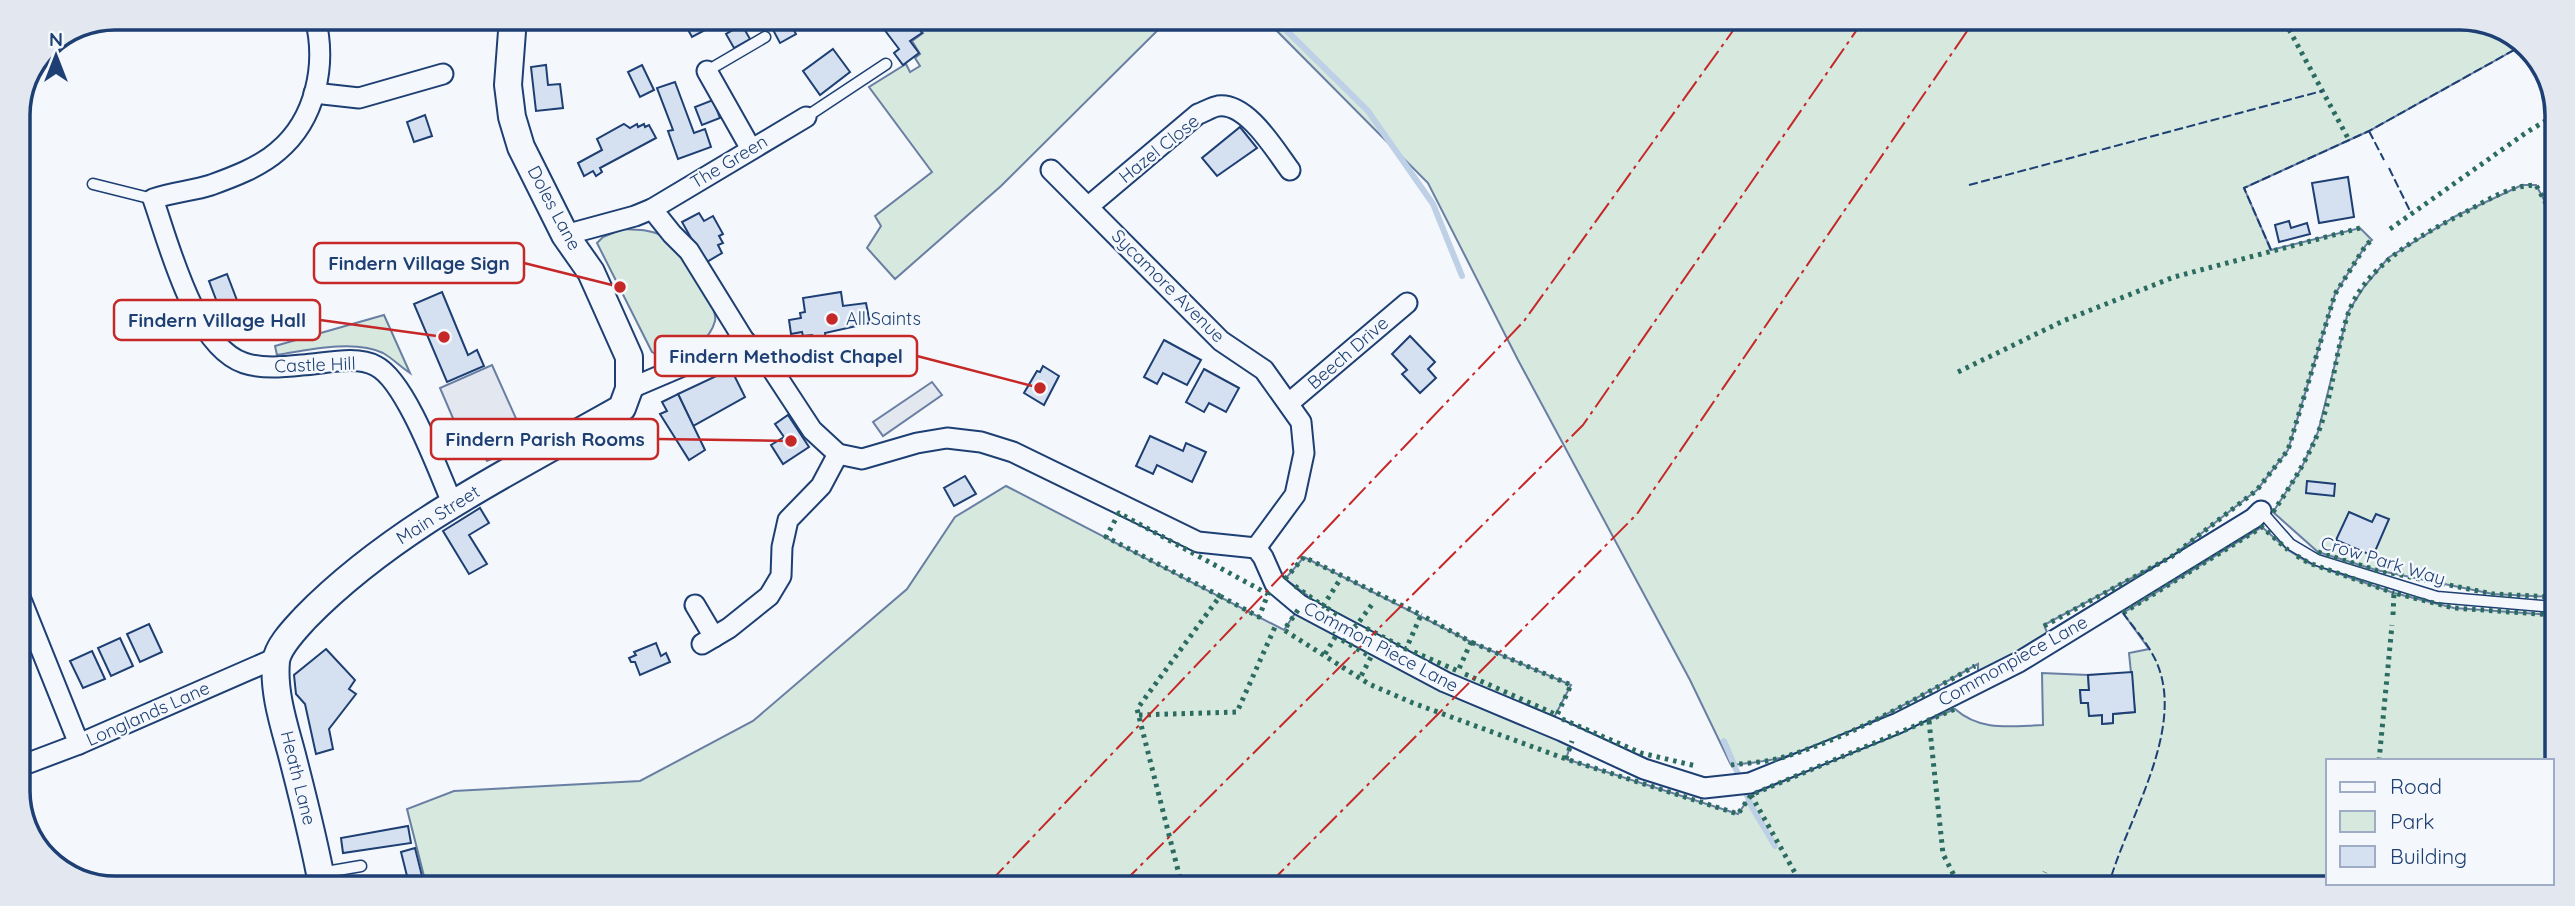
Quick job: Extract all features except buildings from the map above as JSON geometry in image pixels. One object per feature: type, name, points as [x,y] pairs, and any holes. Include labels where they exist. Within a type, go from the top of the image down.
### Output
[{"type":"street","points":[[153,199],[173,191],[208,186],[262,162],[290,140],[300,125],[320,72],[321,51],[317,30]]},
{"type":"street","name":"Doles Lane","points":[[512,30],[508,85],[512,117],[521,147],[565,235],[591,272],[629,357],[629,389]]},
{"type":"street","points":[[707,71],[751,149]]},
{"type":"street","points":[[314,93],[359,97],[443,74]]},
{"type":"street","name":"Hazel Close","points":[[1089,206],[1198,114],[1219,106],[1237,108],[1256,125],[1290,170]]},
{"type":"street","name":"The Green","points":[[565,235],[653,209],[806,117]]},
{"type":"street","name":"Sycamore Avenue","points":[[1051,170],[1221,341],[1264,370],[1301,422],[1304,453],[1295,495],[1256,548]]},
{"type":"street","name":"Castle Hill","points":[[153,199],[178,275],[197,315],[221,348],[242,362],[263,367],[354,361],[376,365],[392,379],[410,410],[453,505]]},
{"type":"street","points":[[653,209],[689,251],[744,340],[769,366],[812,430],[838,454],[862,459],[917,443],[947,438],[981,442],[1013,452],[1198,542],[1256,548]]},
{"type":"street","name":"Beech Drive","points":[[1289,403],[1406,303]]},
{"type":"street","points":[[629,389],[744,340]]},
{"type":"street","name":"Main Street","points":[[276,665],[294,630],[336,586],[388,546],[453,505],[622,408],[629,389]]},
{"type":"street","points":[[695,605],[708,640],[729,628],[769,596],[781,576],[782,547],[788,520],[821,486],[838,454]]},
{"type":"street","name":"Commonpiece Lane","points":[[1742,784],[1898,723],[2019,662],[2254,518],[2261,511]]},
{"type":"street","name":"Common Piece Lane","points":[[1256,548],[1275,584],[1300,605],[1445,682],[1644,769],[1704,788],[1742,784]]},
{"type":"street","points":[[30,622],[79,744]]},
{"type":"street","name":"Longlands Lane","points":[[30,762],[276,665]]},
{"type":"street","name":"Heath Lane","points":[[276,665],[277,695],[321,876]]},
{"type":"lane","points":[[707,71],[765,37]]},
{"type":"lane","points":[[806,117],[886,64]]},
{"type":"lane","points":[[93,184],[153,199]]},
{"type":"lane","name":"Crow Park Way","points":[[2261,511],[2290,544],[2317,560],[2437,597],[2545,606]]},
{"type":"lane","points":[[328,876],[361,866]]},
{"type":"green space","points":[[921,30],[1158,30],[1001,186],[895,279],[867,248],[881,226],[875,216],[932,172],[869,87],[906,64],[910,72],[920,66],[915,58],[920,54],[912,41],[923,33]]},
{"type":"green space","points":[[1276,30],[2472,30],[2488,34],[2515,50],[2369,131],[2244,188],[2271,250],[2360,228],[2372,240],[2366,245],[2335,294],[2288,450],[2257,490],[2171,557],[2044,625],[2051,642],[1978,682],[1978,664],[1883,716],[1834,739],[1778,759],[1758,762],[1731,765],[1690,680],[1518,360],[1428,183]]},
{"type":"green space","points":[[2522,185],[2536,185],[2545,202],[2545,597],[2493,594],[2376,570],[2318,552],[2273,512],[2301,469],[2318,432],[2348,312],[2388,258],[2456,216]]},
{"type":"green space","points":[[623,229],[652,232],[668,240],[695,275],[710,302],[715,321],[713,327],[698,346],[679,358],[669,359],[652,352],[597,243],[603,237]]},
{"type":"green space","points":[[384,315],[410,373],[383,353],[359,347],[316,348],[277,355],[275,346]]},
{"type":"green space","points":[[1006,486],[1284,630],[1307,595],[1285,579],[1304,557],[1471,642],[1571,685],[1546,733],[1572,741],[1566,759],[1738,814],[1751,795],[1955,709],[1975,721],[1997,726],[2043,725],[2042,673],[2088,675],[2089,690],[2080,690],[2081,703],[2088,703],[2090,716],[2102,715],[2103,724],[2113,723],[2113,714],[2135,712],[2129,653],[2149,649],[2123,613],[2262,527],[2288,550],[2309,563],[2394,593],[2454,608],[2545,614],[2545,759],[2326,759],[2326,876],[424,876],[407,809],[454,791],[640,781],[753,721],[907,589],[955,517]]},
{"type":"shaded area","points":[[492,365],[527,443],[487,461],[480,446],[467,451],[440,388]]},
{"type":"shaded area","points":[[932,382],[942,395],[883,436],[873,422]]},
{"type":"waterway","points":[[1286,30],[1368,111],[1433,204],[1462,276]]},
{"type":"waterway","points":[[1724,741],[1752,807],[1775,846]]},
{"type":"hedge","points":[[2289,30],[2349,140]]},
{"type":"hedge","points":[[2390,229],[2545,121]]},
{"type":"hedge","points":[[2273,512],[2318,433],[2348,314],[2367,281],[2412,242],[2507,191],[2536,185],[2545,202]]},
{"type":"hedge","points":[[1958,372],[2063,321],[2174,277],[2360,228]]},
{"type":"hedge","points":[[2044,626],[2171,557],[2257,490],[2288,450],[2335,294],[2366,245],[2372,240]]},
{"type":"hedge","points":[[1119,513],[1268,594],[1259,617],[1220,596],[1106,537],[1119,513]]},
{"type":"hedge","points":[[2123,613],[2262,527],[2288,550]]},
{"type":"hedge","points":[[2318,552],[2376,570],[2493,594],[2545,597]]},
{"type":"hedge","points":[[2297,556],[2309,563],[2394,593]]},
{"type":"hedge","points":[[1285,579],[1304,557],[1421,615],[1406,649],[1364,627]]},
{"type":"hedge","points":[[1295,586],[1323,606],[1341,578]]},
{"type":"hedge","points":[[2393,615],[2394,593],[2454,608],[2545,614]]},
{"type":"hedge","points":[[1179,876],[1137,709],[1220,596]]},
{"type":"hedge","points":[[1354,624],[1356,626],[1373,603]]},
{"type":"hedge","points":[[1327,608],[1339,616]]},
{"type":"hedge","points":[[1298,610],[1284,630],[1369,684],[1413,703],[1566,759],[1738,814],[1751,795],[1955,709]]},
{"type":"hedge","points":[[1414,652],[1458,671],[1471,642],[1421,615]]},
{"type":"hedge","points":[[2379,759],[2392,625]]},
{"type":"hedge","points":[[1139,715],[1237,712],[1275,627]]},
{"type":"hedge","points":[[1325,654],[1337,634],[1334,631]]},
{"type":"hedge","points":[[1342,640],[1371,657],[1360,678]]},
{"type":"hedge","points":[[1465,674],[1557,715],[1571,685],[1471,642]]},
{"type":"hedge","points":[[1731,765],[1778,759],[1834,739],[1882,717],[1975,666]]},
{"type":"hedge","points":[[1562,719],[1641,753],[1696,766]]},
{"type":"hedge","points":[[1929,721],[1943,854],[1954,876]]},
{"type":"hedge","points":[[1566,759],[1572,741]]},
{"type":"hedge","points":[[1751,795],[1797,876]]},
{"type":"hedge","points":[[2043,876],[2045,872]]},
{"type":"fence","points":[[2271,250],[2244,188],[2369,131],[2515,50]]},
{"type":"fence","points":[[1969,185],[2322,91]]},
{"type":"fence","points":[[2369,131],[2384,160]]},
{"type":"fence","points":[[2389,168],[2411,213]]},
{"type":"fence","points":[[2112,876],[2151,773],[2160,743],[2164,713],[2163,684],[2154,657],[2123,613]]},
{"type":"power","points":[[996,876],[1524,321],[1734,30]]},
{"type":"power","points":[[1130,876],[1583,425],[1857,30]]},
{"type":"power","points":[[1277,876],[1637,514],[1968,30]]},
{"type":"place","name":"Findern Village Sign","points":[[620,287]]},
{"type":"place","name":"All Saints","points":[[832,319]]},
{"type":"place","name":"Findern Village Hall","points":[[444,337]]},
{"type":"place","name":"Findern Methodist Chapel","points":[[1040,388]]},
{"type":"place","name":"Findern Parish Rooms","points":[[791,441]]}]
